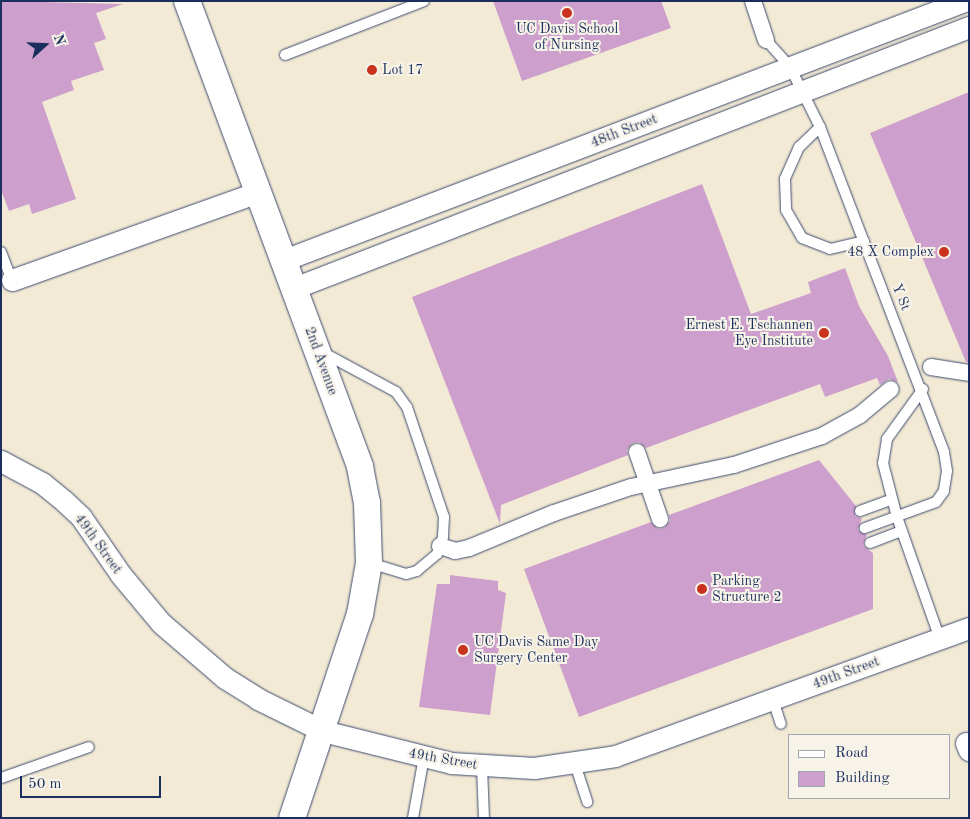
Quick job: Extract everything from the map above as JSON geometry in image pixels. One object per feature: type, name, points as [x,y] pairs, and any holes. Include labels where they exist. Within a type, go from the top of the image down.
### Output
[{"type":"street","name":"2nd Avenue","points":[[188,1],[360,467],[368,503],[369,563],[360,614],[323,731],[292,818]]},
{"type":"street","points":[[753,1],[766,40]]},
{"type":"street","name":"48th Street","points":[[284,260],[964,1]]},
{"type":"street","name":"48th Street","points":[[294,288],[803,89],[969,27]]},
{"type":"street","points":[[12,280],[258,192]]},
{"type":"street","points":[[931,367],[969,373]]},
{"type":"street","points":[[440,546],[455,551],[468,548],[554,513],[647,485],[734,465],[822,436],[860,415],[897,383]]},
{"type":"street","points":[[637,452],[660,519]]},
{"type":"street","name":"49th Street","points":[[1,461],[42,483],[81,517],[140,600],[189,650],[258,699],[323,731],[424,758],[482,767],[534,768],[575,764],[655,744],[969,628]]},
{"type":"lane","points":[[286,55],[424,1]]},
{"type":"lane","name":"Y St","points":[[766,40],[790,67],[803,89],[820,127],[923,389],[944,452],[948,471],[944,491],[936,502],[866,528]]},
{"type":"lane","points":[[820,127],[799,148],[786,180],[786,210],[802,238],[830,249],[864,241]]},
{"type":"lane","points":[[1,252],[12,280]]},
{"type":"lane","points":[[316,349],[396,392],[407,407],[444,517],[440,546],[428,564],[406,574],[369,563]]},
{"type":"lane","points":[[923,389],[887,439],[883,463],[896,517],[940,639]]},
{"type":"lane","points":[[860,511],[891,500]]},
{"type":"lane","points":[[870,543],[902,531]]},
{"type":"lane","points":[[773,700],[781,724]]},
{"type":"lane","points":[[1,778],[90,747]]},
{"type":"lane","points":[[413,818],[424,758]]},
{"type":"lane","points":[[575,764],[586,802]]},
{"type":"lane","points":[[482,767],[484,818]]},
{"type":"building","points":[[1,1],[123,4],[96,13],[106,39],[94,43],[104,70],[71,81],[74,90],[42,102],[76,199],[32,214],[29,204],[9,211],[1,190]]},
{"type":"building","points":[[493,1],[661,1],[671,28],[522,81]]},
{"type":"building","name":"48 X Complex","points":[[969,92],[969,363],[966,362],[870,133]]},
{"type":"building","points":[[702,184],[751,314],[811,293],[808,282],[845,268],[859,306],[888,356],[898,382],[889,379],[880,385],[877,378],[825,397],[820,384],[646,448],[639,442],[633,443],[627,450],[628,455],[501,505],[500,524],[412,297]]},
{"type":"building","name":"Parking Structure 2","points":[[819,460],[856,506],[855,516],[862,518],[858,530],[867,534],[863,545],[873,553],[873,609],[579,717],[524,569],[651,522],[658,529],[664,528],[670,521],[669,515]]},
{"type":"building","name":"UC Davis Same Day Surgery Center","points":[[450,575],[498,581],[498,590],[506,593],[490,715],[419,707],[437,584],[450,584]]},
{"type":"place","name":"UC Davis School of Nursing","points":[[567,13]]},
{"type":"place","name":"Lot 17","points":[[372,70]]},
{"type":"place","name":"48 X Complex","points":[[944,252]]},
{"type":"place","name":"Ernest E. Tschannen Eye Institute","points":[[824,333]]},
{"type":"place","name":"Parking Structure 2","points":[[702,589]]},
{"type":"place","name":"UC Davis Same Day Surgery Center","points":[[463,650]]}]
